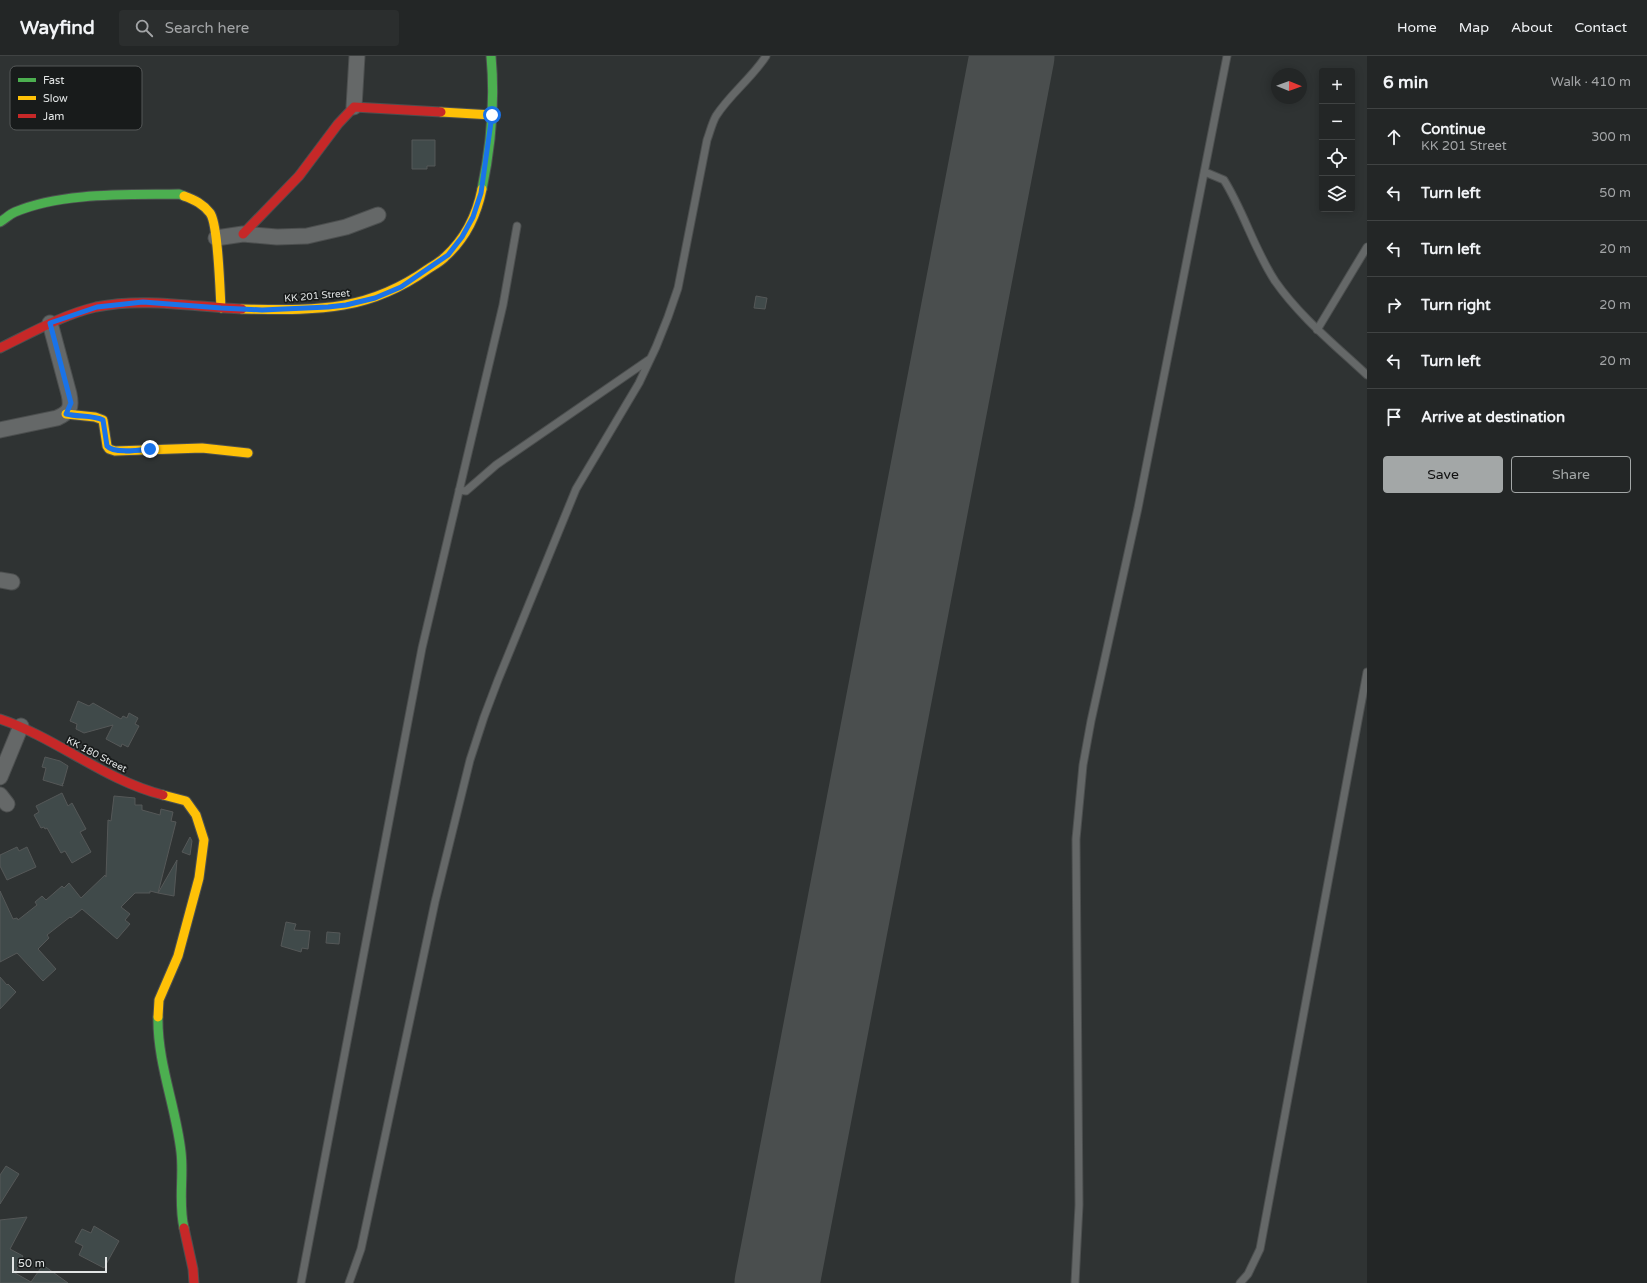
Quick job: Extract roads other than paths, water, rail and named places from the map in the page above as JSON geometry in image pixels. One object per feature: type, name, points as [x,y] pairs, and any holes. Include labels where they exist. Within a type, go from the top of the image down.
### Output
[{"type":"street","points":[[243,234],[299,176],[338,124],[354,107],[357,56]]},
{"type":"street","name":"KK 201 Street","points":[[0,348],[50,323],[97,307],[143,302],[221,308],[288,309],[346,305],[375,298],[401,287],[448,255],[462,237],[473,217],[481,193],[492,115],[493,72],[491,56]]},
{"type":"street","points":[[354,107],[492,115]]},
{"type":"street","points":[[0,222],[14,212],[52,200],[116,195],[179,194],[198,201],[211,214],[216,238],[221,308]]},
{"type":"street","points":[[216,238],[243,234],[277,237],[307,236],[346,227],[378,215]]},
{"type":"street","points":[[0,430],[40,423],[66,414],[71,403],[50,323]]},
{"type":"street","points":[[66,414],[77,417],[99,418],[103,420],[107,446],[115,451],[202,448],[248,453]]},
{"type":"street","name":"KK 180 Street","points":[[0,719],[21,726],[108,774],[159,794],[186,801],[196,815],[204,840],[199,878],[178,956],[159,1000],[158,1029],[162,1058],[181,1152],[180,1200],[182,1224],[193,1268],[194,1283]]},
{"type":"street","points":[[0,777],[21,726]]},
{"type":"lane","points":[[349,1283],[361,1249],[366,1228],[435,902],[470,760],[484,717],[576,490],[639,383],[651,359],[668,317],[678,288],[707,140],[715,118],[766,56]]},
{"type":"lane","points":[[1075,1283],[1079,1206],[1076,839],[1080,784],[1091,721],[1138,508],[1227,56]]},
{"type":"lane","points":[[1205,172],[1224,180],[1262,257],[1275,280],[1293,304],[1318,330],[1367,375]]},
{"type":"lane","points":[[301,1283],[422,648],[503,305],[517,226]]},
{"type":"lane","points":[[1318,330],[1367,247]]},
{"type":"lane","points":[[459,490],[466,491],[496,465],[651,359]]},
{"type":"lane","points":[[1240,1283],[1248,1274],[1260,1249],[1367,672]]}]
